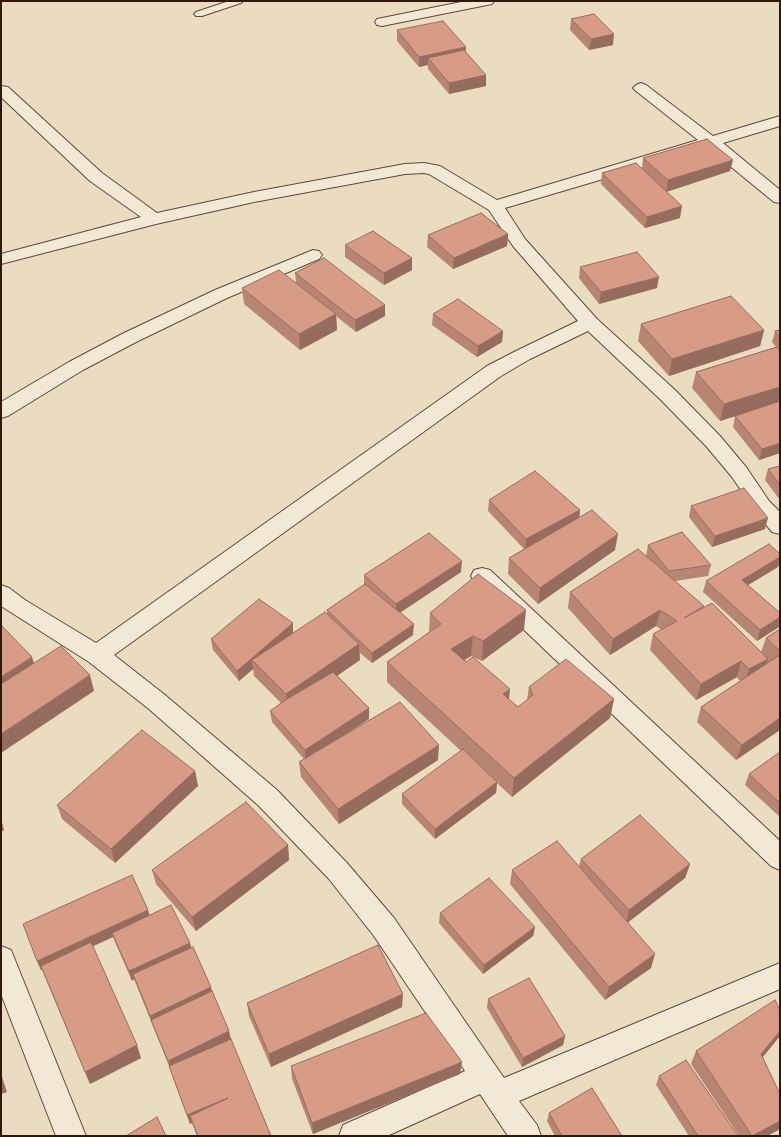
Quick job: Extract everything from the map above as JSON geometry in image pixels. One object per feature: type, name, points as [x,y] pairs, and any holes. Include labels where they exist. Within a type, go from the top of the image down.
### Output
[{"type":"street","points":[[382,22],[454,4],[487,1]]},
{"type":"street","points":[[641,88],[780,198]]},
{"type":"street","points":[[3,90],[96,177],[154,219]]},
{"type":"street","points":[[495,206],[780,121]]},
{"type":"street","points":[[1,259],[154,219],[254,197],[405,169],[424,168],[434,170],[495,206],[519,242],[590,323],[668,395],[713,441],[739,472],[762,506],[780,526]]},
{"type":"street","points":[[1,411],[76,366],[129,338],[221,294],[313,256]]},
{"type":"street","points":[[97,655],[494,371],[523,354],[590,323]]},
{"type":"street","points":[[482,576],[780,858]]},
{"type":"street","points":[[1,594],[17,606],[97,655],[157,702],[268,798],[338,871],[384,927],[526,1136]]},
{"type":"street","points":[[1,959],[71,1136]]},
{"type":"street","points":[[354,1136],[492,1086],[780,976]]},
{"type":"lane","points":[[200,14],[238,1]]},
{"type":"building","points":[[594,14],[614,34],[591,39],[571,19]]},
{"type":"building","points":[[443,21],[466,47],[419,57],[397,30]]},
{"type":"building","points":[[464,50],[486,75],[449,83],[428,58]]},
{"type":"building","points":[[707,139],[733,160],[668,180],[643,158]]},
{"type":"building","points":[[636,163],[682,206],[647,217],[602,173]]},
{"type":"building","points":[[481,213],[508,234],[454,258],[428,235]]},
{"type":"building","points":[[373,231],[412,258],[384,273],[345,245]]},
{"type":"building","points":[[637,252],[659,277],[601,292],[580,267]]},
{"type":"building","points":[[324,258],[385,305],[355,320],[295,273]]},
{"type":"building","points":[[279,270],[336,314],[299,334],[242,288]]},
{"type":"building","points":[[731,296],[764,330],[672,359],[641,324]]},
{"type":"building","points":[[458,299],[503,331],[478,346],[433,314]]},
{"type":"building","points":[[780,330],[780,338],[775,331]]},
{"type":"building","points":[[777,347],[780,351],[780,387],[724,404],[696,372]]},
{"type":"building","points":[[780,401],[780,443],[762,449],[735,416]]},
{"type":"building","points":[[780,466],[780,485],[768,469]]},
{"type":"building","points":[[535,471],[580,510],[526,539],[489,500]]},
{"type":"building","points":[[744,488],[768,518],[715,536],[691,506]]},
{"type":"building","points":[[592,510],[618,534],[540,588],[509,558]]},
{"type":"building","points":[[682,532],[711,565],[669,571],[648,545]]},
{"type":"building","points":[[429,533],[462,561],[396,604],[364,575]]},
{"type":"building","points":[[769,544],[780,554],[780,557],[742,580],[780,613],[780,617],[760,630],[706,581]]},
{"type":"building","points":[[638,549],[704,606],[684,618],[712,603],[768,659],[749,669],[741,661],[701,684],[653,634],[677,621],[660,610],[613,639],[570,592]]},
{"type":"building","points":[[478,574],[526,610],[483,641],[473,636],[451,649],[466,662],[473,657],[510,689],[503,694],[518,707],[533,695],[529,687],[566,659],[614,699],[514,778],[387,662],[441,624],[430,613]]},
{"type":"building","points":[[365,584],[414,624],[372,653],[327,610]]},
{"type":"building","points":[[259,599],[293,623],[237,671],[211,639]]},
{"type":"building","points":[[325,612],[359,644],[286,694],[252,660]]},
{"type":"building","points":[[1,625],[32,657],[1,677]]},
{"type":"building","points":[[780,629],[780,651],[766,638]]},
{"type":"building","points":[[61,646],[90,675],[1,734],[1,684]]},
{"type":"building","points":[[778,656],[780,657],[780,718],[742,745],[701,707]]},
{"type":"building","points":[[333,672],[369,708],[305,750],[270,711],[287,699]]},
{"type":"building","points":[[400,702],[439,745],[338,809],[299,762]]},
{"type":"building","points":[[142,730],[195,771],[111,849],[57,805]]},
{"type":"building","points":[[463,749],[497,782],[435,829],[402,794]]},
{"type":"building","points":[[780,752],[780,803],[749,774]]},
{"type":"building","points":[[246,802],[288,845],[192,917],[152,870]]},
{"type":"building","points":[[640,815],[690,864],[629,910],[581,859]]},
{"type":"building","points":[[557,841],[655,954],[609,987],[512,870]]},
{"type":"building","points":[[132,875],[148,910],[37,961],[23,924]]},
{"type":"building","points":[[489,878],[535,927],[484,965],[440,913]]},
{"type":"building","points":[[171,905],[190,943],[129,971],[112,933]]},
{"type":"building","points":[[91,942],[137,1045],[85,1072],[41,966]]},
{"type":"building","points":[[378,945],[403,994],[269,1054],[247,1003]]},
{"type":"building","points":[[193,947],[211,987],[150,1016],[133,974]]},
{"type":"building","points":[[529,978],[565,1036],[523,1058],[488,999]]},
{"type":"building","points":[[212,991],[229,1031],[168,1061],[151,1020]]},
{"type":"building","points":[[775,1000],[780,1010],[780,1031],[761,1054],[780,1094],[780,1121],[752,1136],[696,1051]]},
{"type":"building","points":[[426,1013],[462,1062],[312,1123],[291,1066]]},
{"type":"building","points":[[231,1039],[271,1136],[198,1136],[190,1116],[228,1098],[187,1115],[169,1066]]},
{"type":"building","points":[[686,1060],[738,1136],[698,1136],[659,1076]]},
{"type":"building","points":[[592,1088],[622,1136],[562,1136],[549,1113]]},
{"type":"building","points":[[157,1117],[166,1136],[126,1136]]}]
